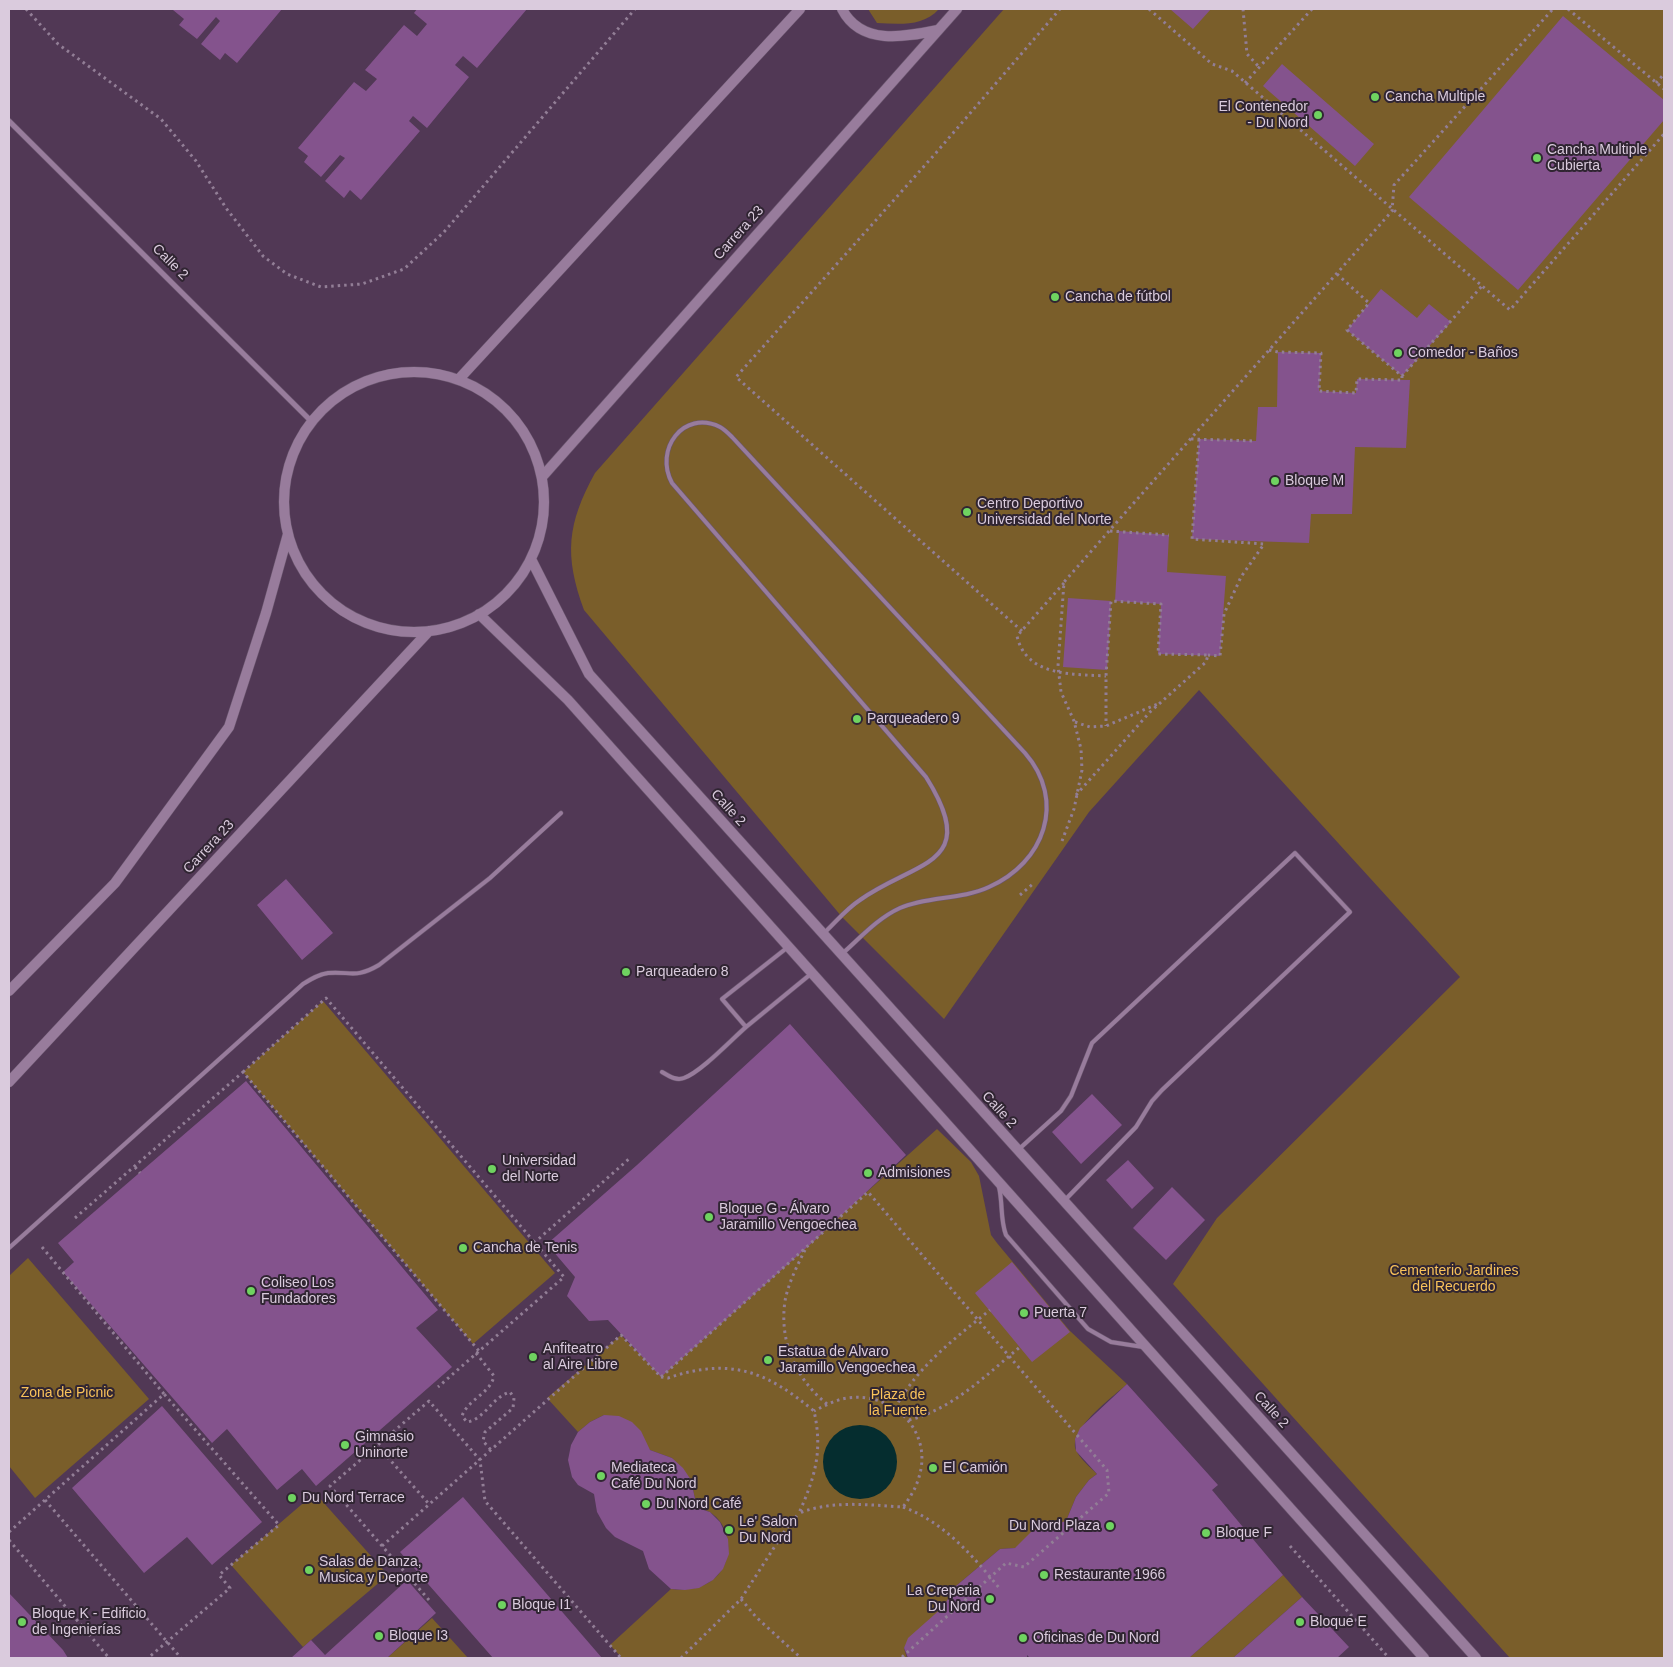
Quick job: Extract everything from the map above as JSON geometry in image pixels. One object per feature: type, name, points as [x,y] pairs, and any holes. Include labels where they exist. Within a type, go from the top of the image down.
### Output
[{"type":"street","points":[[459,379],[800,9]]},
{"type":"street","points":[[842,9],[857,27],[874,35],[911,35],[938,30]]},
{"type":"street","name":"Carrera 23","points":[[542,477],[957,9]]},
{"type":"street","name":"Calle 2","points":[[9,121],[312,422]]},
{"type":"street","points":[[414,371],[436,373],[459,379],[489,394],[514,417],[532,445],[542,477],[544,491],[543,519],[531,559],[509,590],[479,614],[455,625],[429,631],[410,631],[374,625],[340,609],[313,583],[302,567],[288,533],[286,513],[288,475],[297,447],[312,422],[328,405],[367,380],[390,374],[414,371]]},
{"type":"street","points":[[9,991],[115,883],[229,727],[266,613],[288,533]]},
{"type":"street","name":"Calle 2","points":[[531,559],[589,674],[1476,1658]]},
{"type":"street","points":[[479,614],[568,700],[1424,1658]]},
{"type":"street","name":"Carrera 23","points":[[9,1082],[429,631]]},
{"type":"lane","points":[[823,934],[859,900],[922,867],[936,857],[944,846],[946,839],[946,815],[938,796],[926,777],[672,483],[667,474],[665,461],[668,448],[676,435],[689,426],[705,423],[720,427],[732,437],[1025,753],[1036,766],[1044,780],[1048,794],[1044,830],[1024,862],[1007,878],[987,888],[916,902],[900,908],[885,916],[842,955]]},
{"type":"lane","points":[[9,1248],[303,984],[318,975],[330,973],[354,975],[379,965],[490,878],[561,813]]},
{"type":"lane","points":[[1018,1151],[1061,1111],[1071,1096],[1092,1044],[1295,853],[1350,912],[1162,1090],[1152,1101],[1136,1127],[1093,1174],[1063,1202]]},
{"type":"lane","points":[[746,1027],[722,999],[788,947]]},
{"type":"lane","points":[[662,1072],[674,1078],[683,1078],[695,1071],[812,972]]},
{"type":"lane","points":[[997,1180],[1003,1202],[1001,1216],[1006,1235],[1088,1329],[1099,1337],[1111,1342],[1147,1348]]},
{"type":"path","points":[[26,9],[58,44],[161,119],[196,161],[226,208],[263,256],[287,274],[321,287],[362,284],[404,269],[444,232],[635,9]]},
{"type":"path","points":[[1022,631],[736,377],[935,154],[1060,9]]},
{"type":"path","points":[[1149,9],[1212,64],[1232,71],[1392,211],[1510,310],[1664,134]]},
{"type":"path","points":[[1243,9],[1247,54],[1259,67]]},
{"type":"path","points":[[1246,83],[1312,9]]},
{"type":"path","points":[[1106,676],[1050,672],[1026,653],[1017,636],[1392,211],[1394,185],[1553,9]]},
{"type":"path","points":[[1568,9],[1664,89]]},
{"type":"path","points":[[1656,83],[1664,74]]},
{"type":"path","points":[[1337,274],[1369,303],[1346,330],[1402,376]]},
{"type":"path","points":[[1270,350],[1278,352],[1321,353],[1320,391],[1356,392],[1357,379],[1402,380],[1402,376],[1482,286]]},
{"type":"path","points":[[1191,439],[1256,441]]},
{"type":"path","points":[[1106,726],[1106,676],[1111,601],[1161,604],[1158,654],[1220,656],[1224,614],[1241,577],[1264,544],[1192,539],[1199,440]]},
{"type":"path","points":[[1110,531],[1169,535]]},
{"type":"path","points":[[1064,582],[1059,674],[1061,692],[1074,721],[1082,770],[1067,831]]},
{"type":"path","points":[[1076,796],[1150,712],[1166,700],[1206,662],[1208,655]]},
{"type":"path","points":[[1074,721],[1090,728],[1106,726],[1166,700]]},
{"type":"path","points":[[68,1224],[326,998],[564,1277],[438,1387]]},
{"type":"path","points":[[243,1072],[368,1224],[479,1350]]},
{"type":"path","points":[[534,1243],[630,1158]]},
{"type":"path","points":[[135,1167],[140,1172]]},
{"type":"path","points":[[661,1377],[868,1192],[1107,1470],[1109,1493],[1024,1567],[1006,1563],[902,1658]]},
{"type":"path","points":[[48,1242],[42,1248],[164,1394],[279,1525],[219,1575],[230,1588],[148,1658]]},
{"type":"path","points":[[806,1248],[785,1301],[785,1326],[789,1354],[801,1378],[827,1404]]},
{"type":"path","points":[[895,1408],[917,1375],[942,1349],[990,1310]]},
{"type":"path","points":[[382,1546],[622,1334],[661,1377],[668,1378],[714,1367],[740,1369],[766,1379],[796,1396],[814,1411],[819,1444],[814,1476],[799,1513],[786,1529],[741,1599],[681,1658]]},
{"type":"path","points":[[910,1420],[926,1416],[949,1404],[1020,1347]]},
{"type":"path","points":[[476,1353],[494,1376],[492,1384],[464,1409],[462,1416],[467,1422],[475,1421],[503,1394],[510,1392],[514,1398],[513,1408],[484,1432],[483,1441],[491,1450]]},
{"type":"path","points":[[9,1532],[164,1394]]},
{"type":"path","points":[[814,1411],[827,1404],[847,1398],[872,1399],[895,1408],[910,1420],[920,1438],[922,1462],[918,1480],[903,1508]]},
{"type":"path","points":[[429,1600],[330,1486],[429,1401],[480,1460],[485,1502],[621,1658]]},
{"type":"path","points":[[384,1452],[429,1504]]},
{"type":"path","points":[[44,1500],[180,1658]]},
{"type":"path","points":[[799,1513],[815,1507],[849,1503],[903,1508],[921,1514],[948,1532],[1000,1590]]},
{"type":"path","points":[[9,1540],[109,1658]]},
{"type":"path","points":[[1285,1540],[1389,1658]]},
{"type":"path","points":[[741,1599],[756,1617],[801,1658]]},
{"type":"green space","points":[[868,9],[939,9],[933,15],[918,22],[894,24],[877,23]]},
{"type":"green space","name":"Cementerio Jardines del Recuerdo","points":[[1004,9],[1664,9],[1664,1658],[1510,1658],[1173,1284],[1217,1218],[1460,977],[1199,690],[1089,812],[944,1019],[842,917],[584,610],[573,573],[572,540],[579,508],[595,473]]},
{"type":"green space","points":[[323,1001],[555,1273],[473,1344],[243,1072]]},
{"type":"green space","name":"Plaza de la Fuente","points":[[937,1129],[971,1162],[979,1176],[991,1235],[1070,1331],[1127,1384],[1093,1414],[1085,1423],[1075,1442],[1078,1453],[1085,1463],[1097,1474],[1089,1480],[1076,1497],[1066,1521],[1015,1548],[1000,1549],[956,1586],[943,1607],[904,1648],[907,1658],[622,1658],[610,1645],[671,1589],[695,1588],[712,1580],[723,1568],[728,1553],[727,1538],[722,1524],[712,1513],[697,1508],[691,1480],[672,1458],[650,1450],[604,1415],[590,1422],[578,1432],[547,1398],[621,1335],[661,1376]]},
{"type":"green space","name":"Zona de Picnic","points":[[28,1258],[149,1399],[35,1498],[9,1466],[9,1276]]},
{"type":"green space","name":"Salas de Danza, Musica y Deporte","points":[[315,1493],[388,1575],[303,1647],[231,1565]]},
{"type":"green space","points":[[1283,1575],[1302,1597],[1233,1658],[1189,1658]]},
{"type":"green space","points":[[432,1618],[468,1658],[387,1658]]},
{"type":"shaded area","points":[[860,1425],[874,1428],[886,1436],[894,1448],[897,1462],[894,1476],[886,1488],[874,1496],[860,1499],[846,1496],[834,1488],[826,1476],[823,1462],[826,1448],[834,1436],[846,1428]]},
{"type":"building","points":[[282,9],[237,63],[225,53],[220,60],[201,44],[220,21],[216,17],[197,39],[179,25],[184,19],[173,10]]},
{"type":"building","points":[[417,9],[527,9],[477,68],[463,56],[455,65],[469,77],[427,128],[413,116],[409,121],[420,131],[361,200],[350,190],[344,198],[325,181],[345,158],[340,155],[321,177],[304,162],[308,156],[298,148],[354,82],[366,91],[377,79],[365,70],[404,25],[417,36],[427,24],[414,13]]},
{"type":"building","points":[[1170,9],[1211,9],[1193,29]]},
{"type":"building","name":"Cancha Multiple Cubierta","points":[[1563,16],[1664,100],[1664,120],[1518,290],[1409,197]]},
{"type":"building","name":"El Contenedor - Du Nord","points":[[1282,64],[1374,144],[1355,166],[1263,86]]},
{"type":"building","name":"Comedor - Baños","points":[[1381,289],[1417,318],[1429,304],[1451,322],[1402,376],[1347,330]]},
{"type":"building","name":"Bloque M","points":[[1278,352],[1321,353],[1319,391],[1356,393],[1357,379],[1410,380],[1406,448],[1355,447],[1352,514],[1311,514],[1309,543],[1192,539],[1199,439],[1256,441],[1258,407],[1277,407]]},
{"type":"building","points":[[1119,531],[1169,535],[1167,572],[1226,576],[1220,656],[1158,654],[1161,604],[1115,601]]},
{"type":"building","points":[[1068,598],[1111,601],[1107,670],[1063,667]]},
{"type":"building","points":[[286,879],[333,933],[302,960],[257,905]]},
{"type":"building","name":"Bloque G - Álvaro Jaramillo Vengoechea","points":[[790,1024],[906,1155],[814,1241],[661,1377],[608,1320],[589,1321],[567,1296],[575,1277],[547,1244],[637,1165]]},
{"type":"building","name":"Coliseo Los Fundadores","points":[[246,1081],[438,1310],[416,1328],[452,1367],[316,1486],[302,1469],[277,1490],[227,1429],[212,1443],[63,1272],[74,1262],[58,1243]]},
{"type":"building","points":[[1092,1094],[1122,1125],[1081,1164],[1052,1132]]},
{"type":"building","points":[[1128,1160],[1154,1188],[1132,1209],[1106,1180]]},
{"type":"building","points":[[1172,1187],[1205,1220],[1166,1260],[1133,1228]]},
{"type":"building","name":"Puerta 7","points":[[1012,1262],[1070,1332],[1032,1362],[975,1293]]},
{"type":"building","name":"Du Nord Plaza","points":[[1127,1384],[1218,1485],[1212,1490],[1283,1575],[1189,1658],[1030,1658],[1027,1655],[1027,1658],[908,1658],[904,1648],[908,1638],[943,1607],[956,1586],[1000,1549],[1015,1548],[1032,1531],[1066,1521],[1076,1497],[1089,1480],[1097,1474],[1076,1451],[1075,1439],[1080,1428]]},
{"type":"building","points":[[162,1406],[262,1522],[212,1565],[187,1537],[144,1573],[72,1488]]},
{"type":"building","name":"Du Nord Café","points":[[604,1415],[619,1416],[632,1422],[641,1431],[650,1450],[672,1458],[683,1468],[691,1480],[697,1508],[710,1512],[720,1522],[728,1539],[729,1554],[723,1569],[713,1580],[699,1588],[671,1589],[649,1569],[643,1551],[615,1537],[606,1528],[597,1512],[594,1494],[578,1485],[572,1477],[568,1460],[571,1445],[578,1432],[590,1422]]},
{"type":"building","name":"Bloque I1","points":[[463,1497],[602,1658],[493,1658],[400,1552]]},
{"type":"building","name":"Bloque I3","points":[[407,1580],[436,1613],[387,1658],[291,1658],[311,1640],[325,1655]]},
{"type":"building","name":"Bloque K - Edificio de Ingenierías","points":[[9,1593],[63,1650],[68,1658],[9,1658]]},
{"type":"building","name":"Bloque E","points":[[1302,1597],[1349,1647],[1337,1658],[1233,1658]]},
{"type":"place","name":"Cancha Multiple","points":[[1375,97]]},
{"type":"place","name":"El Contenedor - Du Nord","points":[[1318,115]]},
{"type":"place","name":"Cancha Multiple Cubierta","points":[[1537,158]]},
{"type":"place","name":"Cancha de fútbol","points":[[1055,297]]},
{"type":"place","name":"Comedor - Baños","points":[[1398,353]]},
{"type":"place","name":"Bloque M","points":[[1275,481]]},
{"type":"place","name":"Centro Deportivo Universidad del Norte","points":[[967,512]]},
{"type":"place","name":"Parqueadero 9","points":[[857,719]]},
{"type":"place","name":"Parqueadero 8","points":[[626,972]]},
{"type":"place","name":"Universidad del Norte","points":[[492,1169]]},
{"type":"place","name":"Admisiones","points":[[868,1173]]},
{"type":"place","name":"Bloque G - Álvaro Jaramillo Vengoechea","points":[[709,1217]]},
{"type":"place","name":"Cancha de Tenis","points":[[463,1248]]},
{"type":"place","name":"Coliseo Los Fundadores","points":[[251,1291]]},
{"type":"place","name":"Puerta 7","points":[[1024,1313]]},
{"type":"place","name":"Anfiteatro al Aire Libre","points":[[533,1357]]},
{"type":"place","name":"Estatua de Alvaro Jaramillo Vengoechea","points":[[768,1360]]},
{"type":"place","name":"Gimnasio Uninorte","points":[[345,1445]]},
{"type":"place","name":"El Camión","points":[[933,1468]]},
{"type":"place","name":"Mediateca Café Du Nord","points":[[601,1476]]},
{"type":"place","name":"Du Nord Terrace","points":[[292,1498]]},
{"type":"place","name":"Du Nord Café","points":[[646,1504]]},
{"type":"place","name":"Du Nord Plaza","points":[[1110,1526]]},
{"type":"place","name":"Le' Salon Du Nord","points":[[729,1530]]},
{"type":"place","name":"Bloque F","points":[[1206,1533]]},
{"type":"place","name":"Salas de Danza, Musica y Deporte","points":[[309,1570]]},
{"type":"place","name":"Restaurante 1966","points":[[1044,1575]]},
{"type":"place","name":"La Creperia Du Nord","points":[[990,1599]]},
{"type":"place","name":"Bloque I1","points":[[502,1605]]},
{"type":"place","name":"Bloque K - Edificio de Ingenierías","points":[[22,1622]]},
{"type":"place","name":"Bloque E","points":[[1300,1622]]},
{"type":"place","name":"Bloque I3","points":[[379,1636]]},
{"type":"place","name":"Oficinas de Du Nord","points":[[1023,1638]]}]
